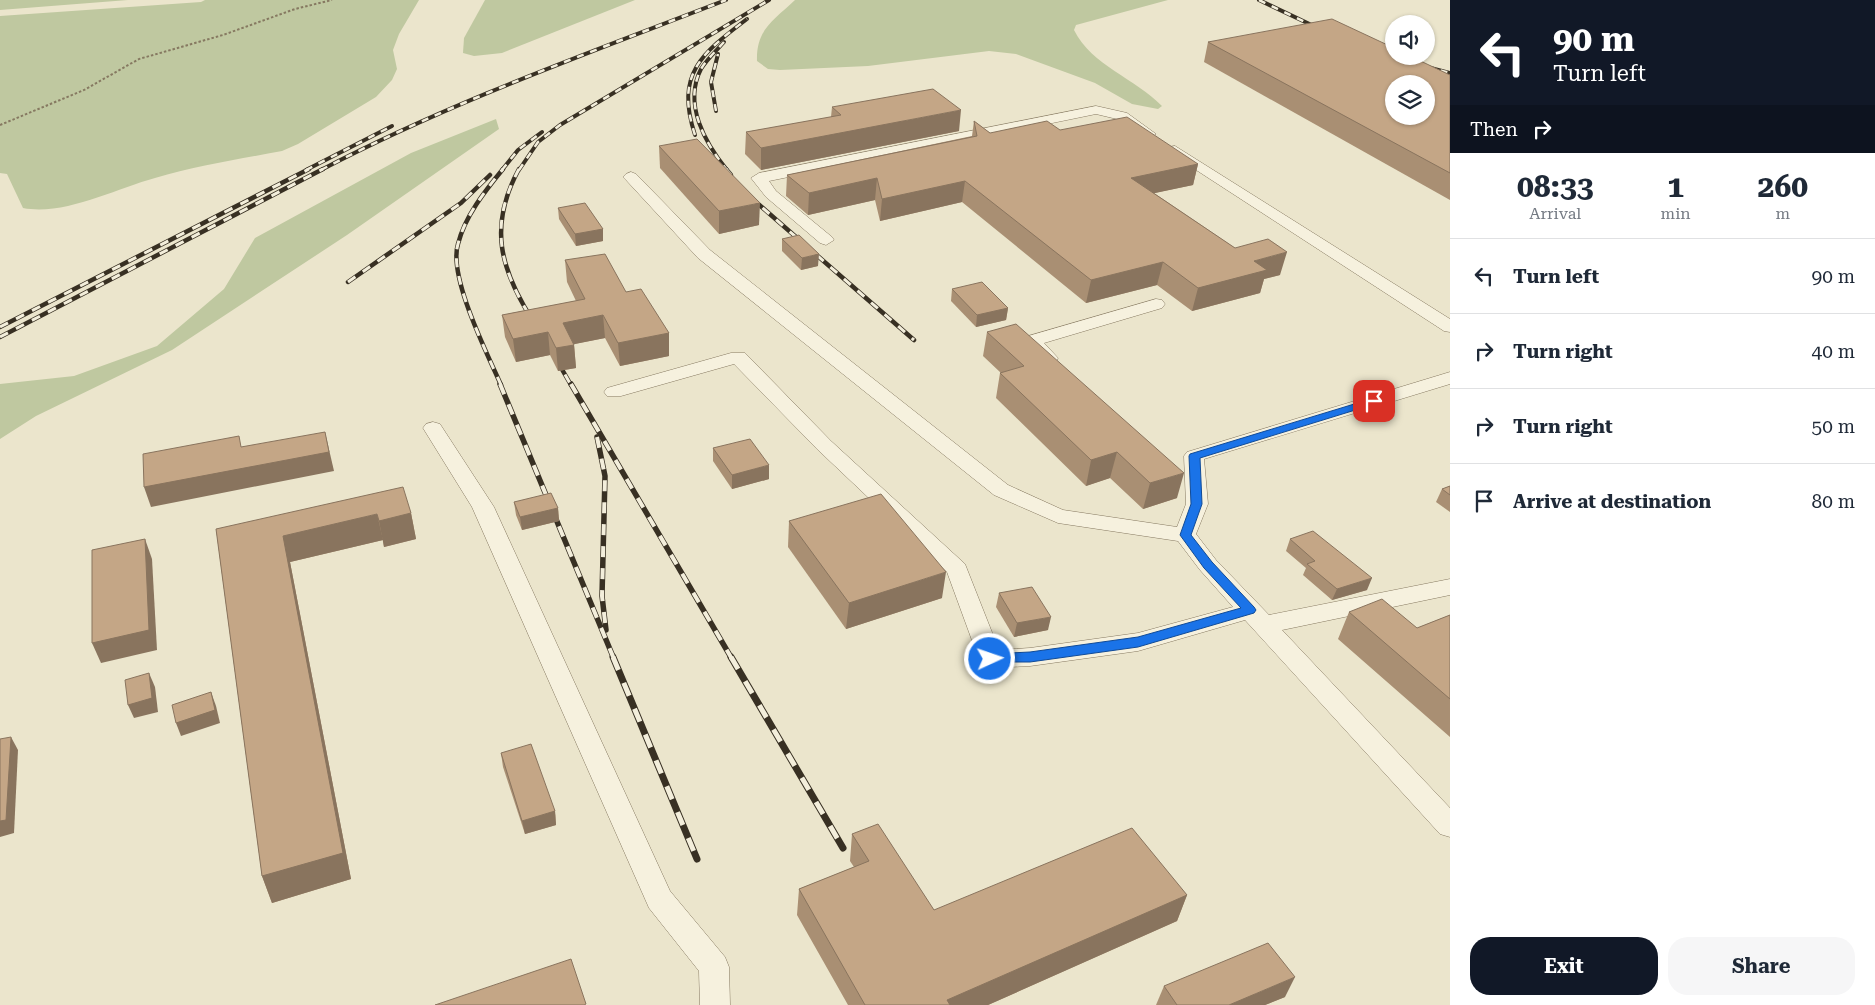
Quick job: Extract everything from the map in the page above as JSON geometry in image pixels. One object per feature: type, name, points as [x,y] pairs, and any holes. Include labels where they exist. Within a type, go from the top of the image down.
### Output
[{"type":"lane","points":[[826,240],[771,194],[759,178],[1096,110],[1122,116],[1450,327]]},
{"type":"lane","points":[[631,178],[704,254],[1002,490],[1058,516],[1185,535],[1208,565],[1450,826]]},
{"type":"lane","points":[[1058,368],[1031,341],[1156,304]]},
{"type":"lane","points":[[614,392],[738,357],[824,445],[957,569],[990,659],[1030,657],[1138,642],[1257,618],[1450,587]]},
{"type":"lane","points":[[1185,535],[1197,504],[1194,456],[1450,378]]},
{"type":"lane","points":[[433,428],[483,507],[659,899],[714,967],[716,1005]]},
{"type":"lane","points":[[1176,483],[1197,504]]},
{"type":"path","points":[[0,125],[84,90],[139,59],[223,35],[294,9],[332,0]]},
{"type":"green space","points":[[0,0],[128,0],[0,10]]},
{"type":"green space","points":[[205,0],[419,0],[399,34],[393,50],[397,69],[392,80],[376,97],[298,144],[282,151],[171,174],[72,205],[39,209],[23,208],[7,174],[0,173],[0,16],[201,2]]},
{"type":"green space","points":[[485,0],[635,0],[502,53],[474,56],[463,53],[464,38]]},
{"type":"green space","points":[[795,0],[1168,0],[1076,25],[1074,30],[1092,53],[1162,106],[1158,109],[1132,104],[1095,83],[1016,54],[989,51],[868,66],[768,69],[757,61],[757,50],[763,33],[773,20]]},
{"type":"green space","points":[[496,119],[499,129],[347,235],[172,350],[36,416],[0,439],[0,384],[74,376],[157,346],[224,289],[255,238],[411,153]]},
{"type":"building","points":[[1332,19],[1385,44],[1385,65],[1429,65],[1450,75],[1450,173],[1208,42]]},
{"type":"building","points":[[933,89],[961,110],[761,148],[746,132],[841,115],[832,107]]},
{"type":"building","points":[[1127,117],[1198,164],[1131,178],[1235,248],[1268,239],[1287,252],[1254,261],[1267,270],[1198,288],[1163,262],[1091,280],[965,181],[882,199],[877,178],[809,193],[787,175],[977,136],[974,121],[990,133],[1047,121],[1060,130]]},
{"type":"building","points":[[697,139],[760,203],[719,211],[659,146]]},
{"type":"building","points":[[585,203],[603,229],[575,234],[558,208]]},
{"type":"building","points":[[799,235],[819,254],[802,258],[782,239]]},
{"type":"building","points":[[605,254],[626,292],[641,289],[669,333],[618,343],[603,315],[563,323],[574,345],[556,348],[548,332],[513,339],[502,315],[585,299],[565,260]]},
{"type":"building","points":[[982,282],[1008,308],[977,315],[952,289]]},
{"type":"building","points":[[1016,324],[1184,473],[1150,483],[1117,452],[1091,460],[1000,373],[1024,366],[987,332]]},
{"type":"building","points":[[325,432],[329,452],[144,487],[143,454],[239,436],[241,447]]},
{"type":"building","points":[[750,439],[769,465],[732,475],[713,448]]},
{"type":"building","points":[[1450,486],[1450,495],[1442,489]]},
{"type":"building","points":[[403,487],[411,513],[379,521],[377,514],[283,536],[343,853],[262,876],[216,529]]},
{"type":"building","points":[[551,493],[558,508],[520,517],[514,502]]},
{"type":"building","points":[[881,494],[946,572],[849,603],[789,521]]},
{"type":"building","points":[[1313,531],[1372,578],[1337,589],[1307,564],[1315,561],[1290,539]]},
{"type":"building","points":[[145,539],[149,630],[92,643],[92,550]]},
{"type":"building","points":[[1032,587],[1051,617],[1017,623],[999,593]]},
{"type":"building","points":[[1382,599],[1417,628],[1450,615],[1450,699],[1349,612]]},
{"type":"building","points":[[149,673],[152,698],[128,705],[125,680]]},
{"type":"building","points":[[211,692],[215,710],[176,723],[172,705]]},
{"type":"building","points":[[11,737],[6,820],[0,821],[0,739]]},
{"type":"building","points":[[531,744],[555,811],[522,821],[501,753]]},
{"type":"building","points":[[878,824],[934,910],[1132,828],[1187,895],[947,1000],[950,1005],[865,1005],[799,889],[869,861],[852,834]]},
{"type":"building","points":[[1268,943],[1295,977],[1229,1005],[1177,1005],[1164,986]]},
{"type":"building","points":[[571,959],[586,1004],[584,1005],[435,1005]]},
{"type":"railway","points":[[321,170],[370,145],[470,100],[726,0]]},
{"type":"railway","points":[[519,170],[538,142],[560,125],[769,0]]},
{"type":"railway","points":[[1259,0],[1320,29]]},
{"type":"railway","points":[[695,135],[688,96],[696,67],[717,43],[747,19]]},
{"type":"railway","points":[[724,42],[701,69],[696,82],[694,96],[699,122],[704,135],[727,170]]},
{"type":"railway","points":[[716,111],[711,82],[718,54]]},
{"type":"railway","points":[[1427,67],[1450,73]]},
{"type":"railway","points":[[306,170],[392,126]]},
{"type":"railway","points":[[502,170],[518,150],[542,132]]},
{"type":"railway","points":[[0,327],[309,169]]},
{"type":"railway","points":[[0,337],[323,169]]},
{"type":"railway","points":[[501,385],[471,314],[464,294],[456,258],[458,244],[465,224],[483,195],[503,169]]},
{"type":"railway","points":[[519,169],[503,209],[502,247],[513,283],[533,321]]},
{"type":"railway","points":[[726,169],[731,175]]},
{"type":"railway","points":[[348,282],[461,203],[490,175]]},
{"type":"railway","points":[[749,196],[914,340]]},
{"type":"railway","points":[[556,359],[571,385]]},
{"type":"railway","points":[[500,384],[614,659]]},
{"type":"railway","points":[[571,384],[732,659]]},
{"type":"railway","points":[[597,437],[605,476],[602,596],[606,630]]},
{"type":"railway","points":[[613,657],[697,859]]},
{"type":"railway","points":[[731,657],[843,848]]},
{"type":"route","points":[[990,659],[1030,657],[1138,642],[1250,610],[1208,565],[1185,535],[1197,504],[1194,456],[1374,401]]}]
